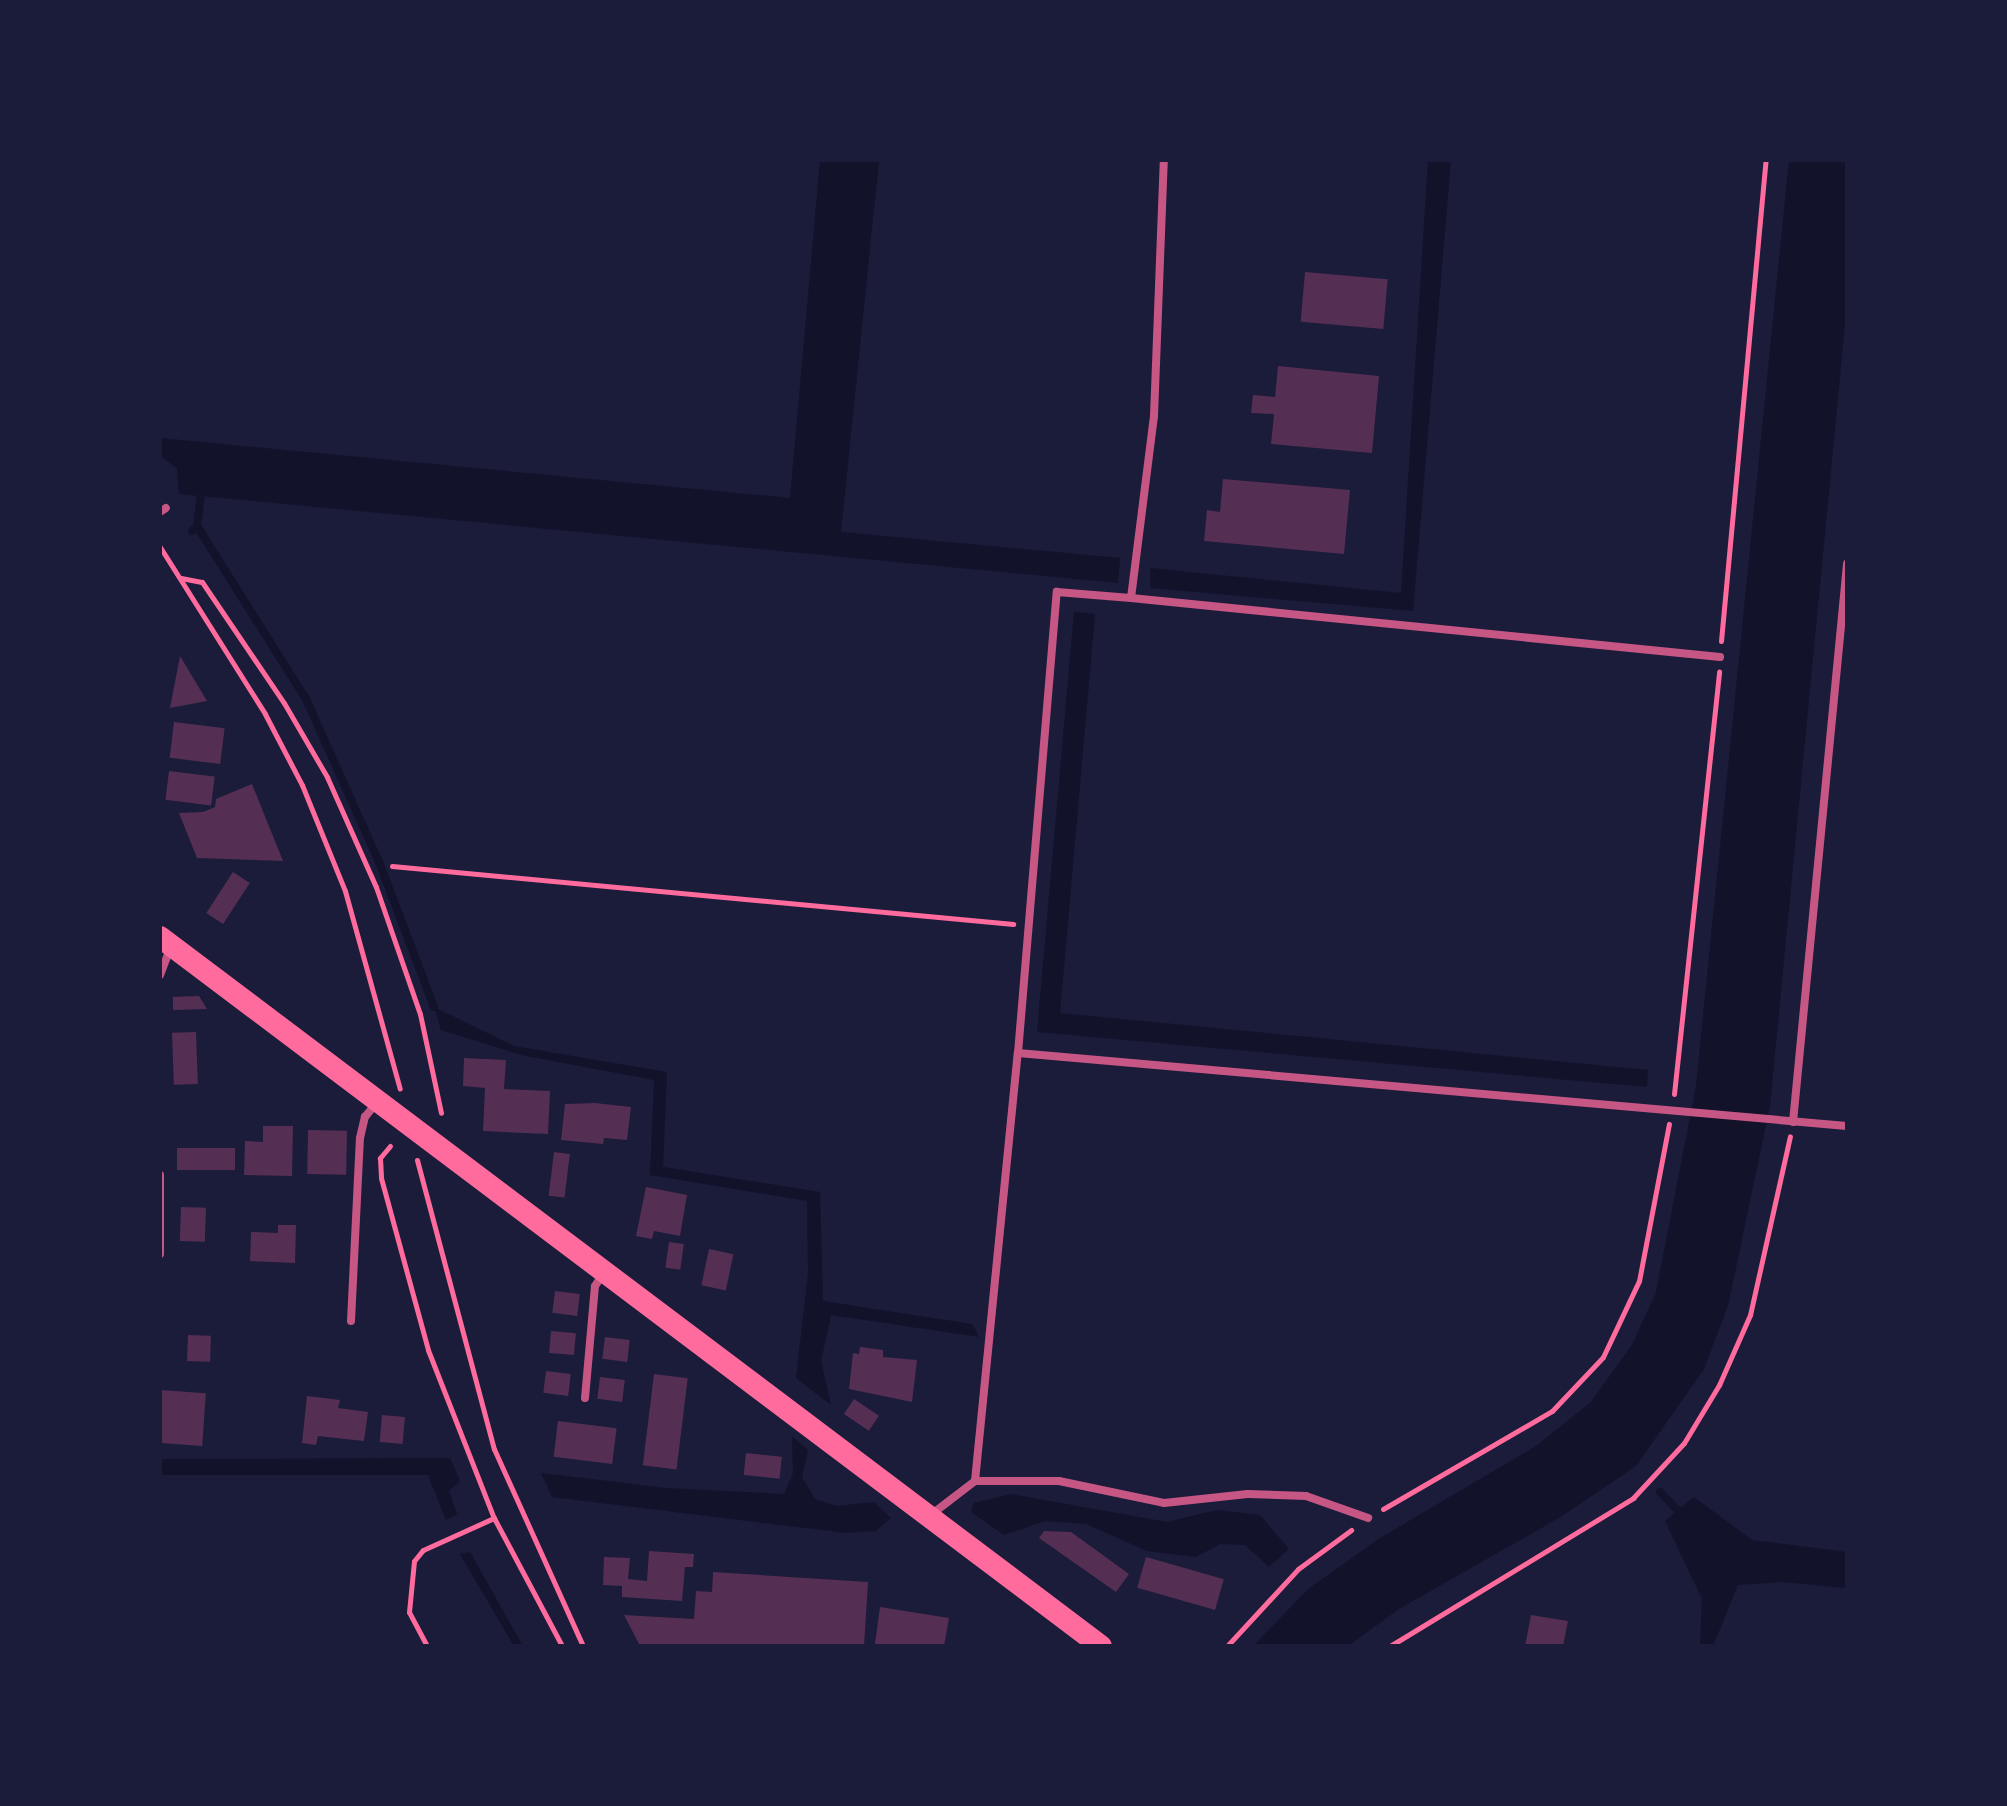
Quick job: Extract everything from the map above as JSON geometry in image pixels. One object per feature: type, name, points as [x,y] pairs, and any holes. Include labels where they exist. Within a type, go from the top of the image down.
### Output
[{"type":"highway","points":[[166,942],[1101,1646]]},
{"type":"street","points":[[1131,598],[1154,416],[1164,160]]},
{"type":"street","points":[[1793,1122],[1847,564]]},
{"type":"street","points":[[975,1481],[1018,1053],[1026,925],[1057,592],[1720,657]]},
{"type":"street","points":[[160,975],[166,942]]},
{"type":"street","points":[[1018,1053],[1847,1126]]},
{"type":"street","points":[[351,1321],[360,1138],[365,1117],[378,1101]]},
{"type":"street","points":[[160,1175],[160,1254]]},
{"type":"street","points":[[585,1398],[595,1286],[604,1272]]},
{"type":"street","points":[[928,1518],[975,1481],[1059,1481],[1164,1503],[1248,1494],[1306,1496],[1368,1518]]},
{"type":"path","points":[[1227,1646],[1298,1569],[1368,1518],[1552,1411],[1603,1357],[1639,1281],[1671,1112],[1720,657],[1766,160]]},
{"type":"path","points":[[160,547],[265,714],[328,846],[345,891],[390,1049]]},
{"type":"path","points":[[181,578],[202,582],[284,703],[327,777],[376,887],[420,1014],[441,1113]]},
{"type":"path","points":[[392,866],[1026,925]]},
{"type":"path","points":[[1390,1646],[1633,1498],[1684,1443],[1719,1385],[1750,1315],[1793,1122]]},
{"type":"path","points":[[390,1146],[380,1158],[381,1178],[428,1350],[494,1518],[562,1646]]},
{"type":"path","points":[[421,1179],[494,1449],[583,1646]]},
{"type":"path","points":[[427,1646],[409,1612],[414,1561],[423,1550],[494,1518]]},
{"type":"shaded area","points":[[820,160],[879,160],[841,532],[1120,558],[1118,583],[179,494],[177,469],[160,455],[160,438],[790,498]]},
{"type":"shaded area","points":[[1428,160],[1451,160],[1413,611],[1150,588],[1150,568],[1401,593]]},
{"type":"shaded area","points":[[1789,160],[1847,160],[1847,304],[1770,1106],[1728,1306],[1704,1369],[1636,1466],[1559,1518],[1399,1609],[1348,1646],[1253,1646],[1308,1589],[1380,1538],[1536,1446],[1590,1403],[1632,1345],[1656,1292],[1696,1086]]},
{"type":"shaded area","points":[[1074,612],[1095,614],[1060,1013],[1648,1070],[1647,1087],[1037,1032]]},
{"type":"shaded area","points":[[434,1007],[514,1046],[667,1072],[663,1167],[820,1192],[823,1301],[972,1324],[979,1337],[831,1315],[821,1361],[831,1405],[796,1378],[808,1273],[807,1201],[650,1175],[654,1080],[521,1055],[441,1030]]},
{"type":"shaded area","points":[[792,1436],[808,1450],[802,1477],[815,1499],[837,1506],[874,1502],[891,1518],[876,1531],[846,1533],[552,1497],[541,1473],[667,1488],[784,1494],[793,1473]]},
{"type":"shaded area","points":[[450,1458],[460,1481],[449,1491],[457,1514],[446,1520],[428,1475],[160,1475],[160,1459]]},
{"type":"shaded area","points":[[1011,1494],[1167,1522],[1217,1510],[1260,1515],[1289,1549],[1269,1567],[1245,1545],[1220,1544],[1196,1557],[1147,1551],[1086,1524],[1045,1521],[1004,1535],[971,1512],[974,1503]]},
{"type":"shaded area","points":[[1694,1497],[1752,1540],[1847,1552],[1847,1588],[1782,1582],[1738,1585],[1713,1646],[1700,1646],[1702,1599],[1665,1521]]},
{"type":"shaded area","points":[[470,1552],[523,1646],[514,1646],[460,1554]]},
{"type":"building","points":[[1305,272],[1388,279],[1383,329],[1301,322]]},
{"type":"building","points":[[1278,366],[1379,376],[1372,453],[1271,444],[1274,414],[1251,413],[1253,395],[1275,397]]},
{"type":"building","points":[[1223,479],[1350,490],[1344,554],[1204,541],[1207,510],[1220,512]]},
{"type":"building","points":[[180,656],[207,701],[170,708]]},
{"type":"building","points":[[174,722],[225,728],[220,764],[170,758]]},
{"type":"building","points":[[169,771],[215,777],[211,805],[165,800]]},
{"type":"building","points":[[252,784],[283,861],[197,858],[179,813],[203,812],[215,807],[216,799]]},
{"type":"building","points":[[233,872],[250,883],[223,924],[206,913]]},
{"type":"building","points":[[199,996],[207,1009],[173,1010],[173,997]]},
{"type":"building","points":[[196,1032],[198,1084],[174,1085],[172,1033]]},
{"type":"building","points":[[464,1058],[506,1060],[504,1089],[550,1091],[548,1134],[483,1131],[485,1088],[463,1086]]},
{"type":"building","points":[[565,1104],[631,1107],[627,1140],[604,1138],[603,1144],[561,1140]]},
{"type":"building","points":[[263,1126],[293,1126],[292,1176],[244,1175],[245,1141],[263,1142]]},
{"type":"building","points":[[308,1130],[347,1131],[346,1175],[307,1174]]},
{"type":"building","points":[[177,1148],[235,1148],[235,1170],[177,1170]]},
{"type":"building","points":[[554,1152],[570,1154],[565,1198],[549,1196]]},
{"type":"building","points":[[646,1187],[687,1195],[680,1236],[654,1231],[652,1239],[636,1236]]},
{"type":"building","points":[[181,1207],[206,1208],[205,1242],[180,1241]]},
{"type":"building","points":[[278,1225],[296,1225],[295,1263],[250,1261],[251,1232],[278,1233]]},
{"type":"building","points":[[669,1242],[684,1244],[680,1270],[665,1268]]},
{"type":"building","points":[[709,1249],[733,1254],[726,1290],[701,1285]]},
{"type":"building","points":[[555,1291],[580,1294],[577,1316],[552,1313]]},
{"type":"building","points":[[551,1331],[576,1333],[574,1355],[549,1353]]},
{"type":"building","points":[[188,1335],[211,1336],[210,1362],[187,1361]]},
{"type":"building","points":[[605,1337],[630,1340],[627,1362],[602,1359]]},
{"type":"building","points":[[860,1347],[883,1350],[883,1357],[917,1360],[912,1402],[849,1389],[853,1353],[859,1354]]},
{"type":"building","points":[[546,1371],[571,1374],[568,1396],[543,1393]]},
{"type":"building","points":[[654,1374],[688,1378],[677,1469],[643,1465]]},
{"type":"building","points":[[600,1377],[625,1380],[622,1402],[597,1399]]},
{"type":"building","points":[[160,1390],[206,1393],[202,1446],[160,1443]]},
{"type":"building","points":[[307,1396],[340,1400],[338,1408],[368,1412],[364,1441],[318,1436],[316,1445],[302,1443]]},
{"type":"building","points":[[854,1399],[879,1416],[869,1431],[844,1414]]},
{"type":"building","points":[[382,1415],[405,1417],[403,1444],[380,1442]]},
{"type":"building","points":[[558,1421],[617,1428],[612,1464],[554,1457]]},
{"type":"building","points":[[746,1453],[782,1457],[780,1479],[744,1475]]},
{"type":"building","points":[[1044,1531],[1071,1532],[1129,1574],[1116,1592],[1039,1538]]},
{"type":"building","points":[[649,1551],[694,1554],[693,1567],[685,1567],[682,1601],[622,1597],[622,1586],[603,1585],[604,1557],[630,1558],[628,1579],[647,1581]]},
{"type":"building","points":[[1146,1557],[1224,1579],[1215,1610],[1137,1588]]},
{"type":"building","points":[[713,1572],[868,1582],[864,1646],[640,1646],[624,1615],[694,1619],[696,1591],[712,1592]]},
{"type":"building","points":[[880,1607],[949,1618],[944,1646],[875,1644]]},
{"type":"building","points":[[1531,1615],[1568,1621],[1563,1646],[1525,1646]]},
{"type":"waterway","points":[[192,531],[197,526],[202,487]]},
{"type":"waterway","points":[[197,526],[306,699],[379,862],[434,1007]]},
{"type":"waterway","points":[[1660,1492],[1684,1517]]}]
